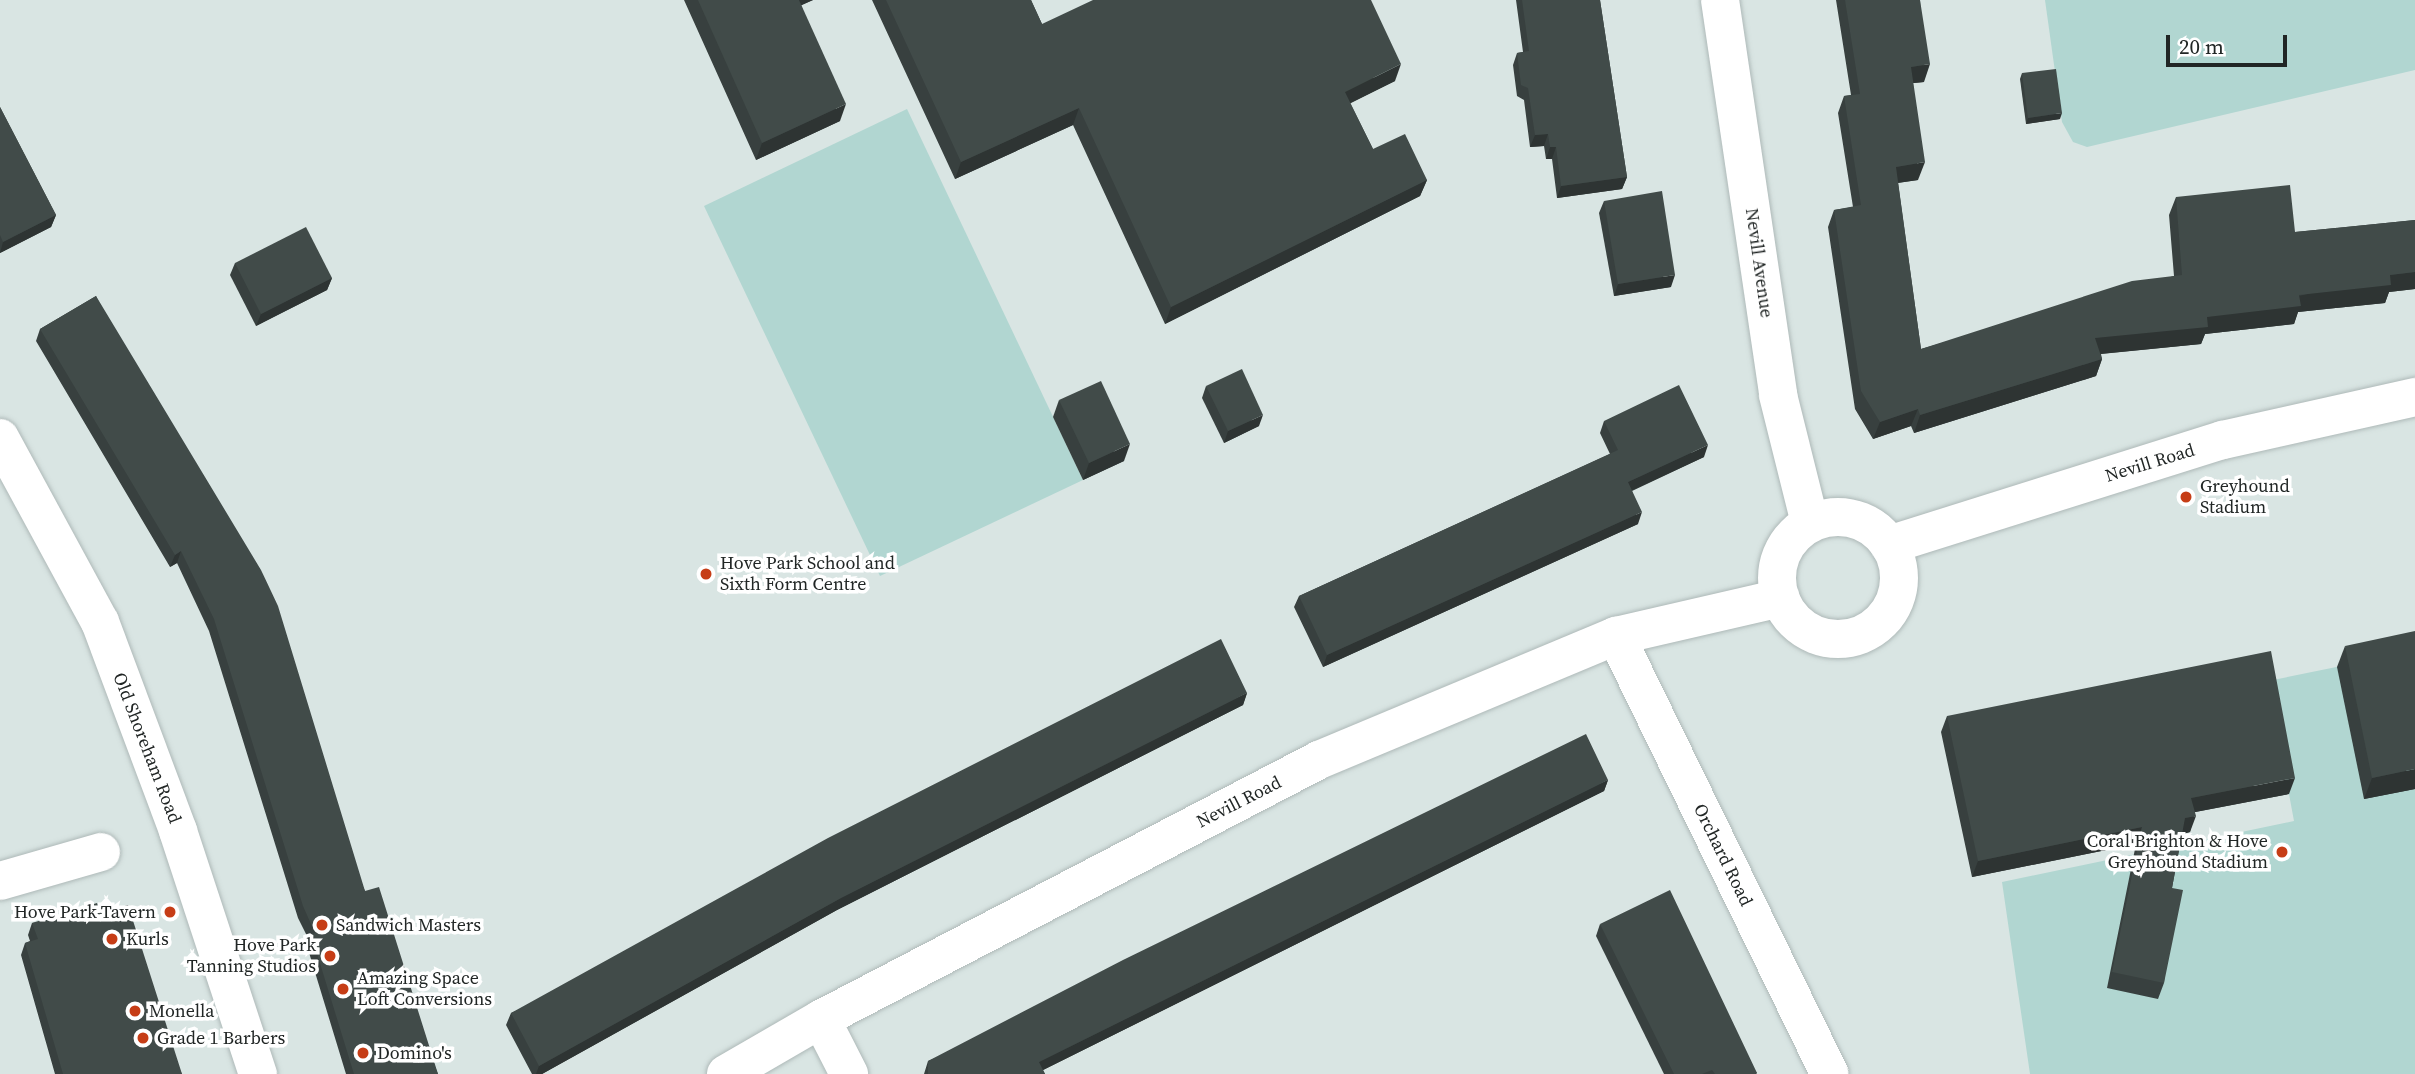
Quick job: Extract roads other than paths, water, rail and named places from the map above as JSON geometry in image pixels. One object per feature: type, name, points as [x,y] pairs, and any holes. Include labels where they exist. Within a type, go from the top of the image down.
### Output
[{"type":"main road","name":"Nevill Avenue","points":[[1720,0],[1778,395],[1810,523]]},
{"type":"main road","name":"Nevill Road","points":[[1889,545],[2223,440],[2415,397]]},
{"type":"main road","name":"Old Shoreham Road","points":[[0,438],[100,622],[178,831],[258,1074]]},
{"type":"main road","points":[[1827,517],[1854,519],[1878,531],[1889,545],[1899,568],[1898,592],[1887,615],[1869,631],[1846,639],[1825,638],[1806,630],[1781,598],[1777,576],[1782,555],[1793,537],[1810,523],[1827,517]]},
{"type":"main road","name":"Nevill Road","points":[[726,1074],[821,1019],[1319,761],[1616,636],[1781,598]]},
{"type":"main road","name":"Orchard Road","points":[[1616,636],[1830,1074]]},
{"type":"main road","points":[[0,881],[101,852]]},
{"type":"main road","points":[[821,1019],[849,1074]]},
{"type":"place","name":"Greyhound Stadium","points":[[2186,497]]},
{"type":"place","name":"Hove Park School and Sixth Form Centre","points":[[706,574]]},
{"type":"place","name":"Coral Brighton & Hove Greyhound Stadium","points":[[2282,852]]},
{"type":"place","name":"Hove Park Tavern","points":[[170,912]]},
{"type":"place","name":"Sandwich Masters","points":[[322,925]]},
{"type":"place","name":"Kurls","points":[[112,939]]},
{"type":"place","name":"Hove Park Tanning Studios","points":[[330,956]]},
{"type":"place","name":"Amazing Space Loft Conversions","points":[[343,989]]},
{"type":"place","name":"Monella","points":[[135,1011]]},
{"type":"place","name":"Grade 1 Barbers","points":[[143,1038]]},
{"type":"place","name":"Domino's","points":[[363,1053]]}]
